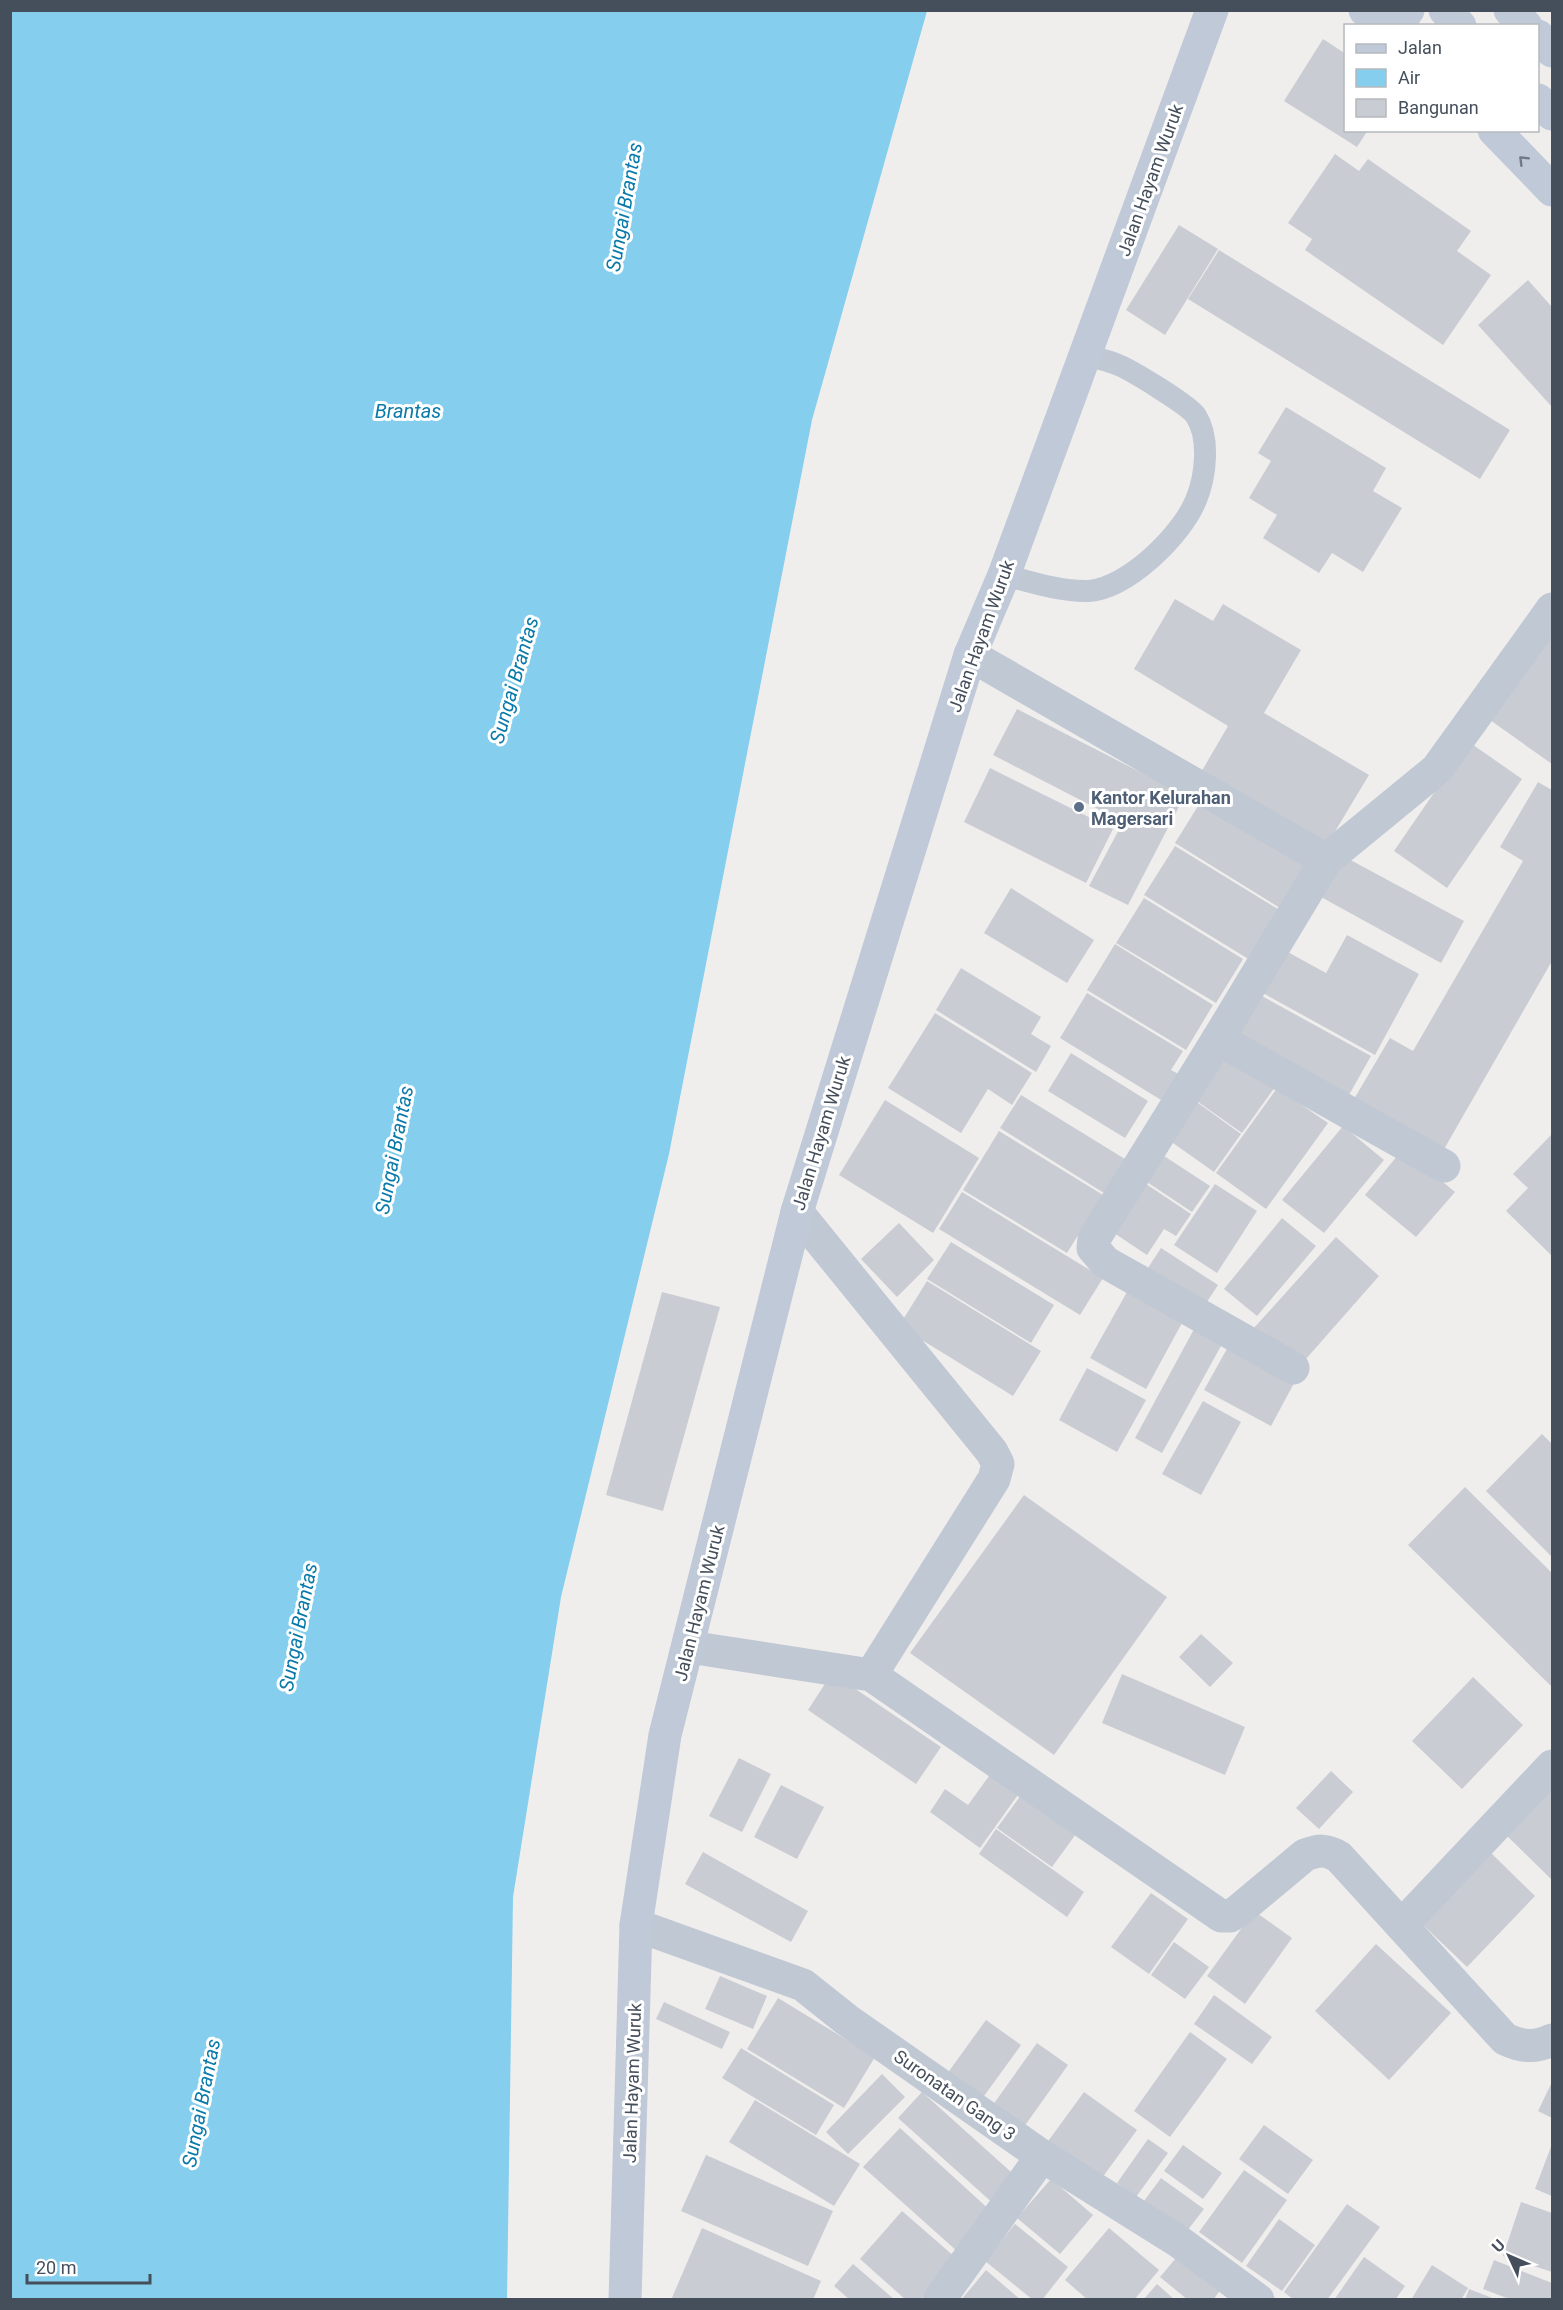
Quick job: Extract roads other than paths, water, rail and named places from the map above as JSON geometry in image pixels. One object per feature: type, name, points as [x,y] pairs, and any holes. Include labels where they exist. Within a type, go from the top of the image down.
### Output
[{"type":"main road","name":"Jalan Hayam Wuruk","points":[[625,2300],[636,1925],[665,1735],[689,1647],[796,1212],[970,655],[1004,575],[1212,10]]},
{"type":"main road","points":[[1365,10],[1380,24]]},
{"type":"main road","points":[[1398,24],[1408,10]]},
{"type":"main road","points":[[1445,10],[1458,24]]},
{"type":"main road","points":[[1510,10],[1524,24]]},
{"type":"main road","points":[[1539,101],[1552,114]]},
{"type":"main road","points":[[1496,132],[1552,190]]},
{"type":"street","points":[[1293,1368],[1105,1262],[1094,1248],[1094,1239],[1218,1040],[1326,860],[1437,769],[1552,609]]},
{"type":"street","points":[[970,655],[1326,860]]},
{"type":"street","points":[[1218,1040],[1444,1166]]},
{"type":"street","points":[[796,1212],[992,1452],[998,1464],[994,1479],[871,1675]]},
{"type":"street","points":[[689,1647],[871,1675],[1221,1916],[1230,1916],[1238,1911],[1305,1855],[1317,1850],[1329,1850],[1339,1857],[1505,2039],[1518,2046],[1535,2047],[1552,2040]]},
{"type":"street","points":[[1402,1925],[1552,1766]]},
{"type":"street","name":"Suronatan Gang 3","points":[[636,1925],[803,1984],[847,2020],[1042,2156],[1178,2241],[1258,2300]]},
{"type":"street","points":[[939,2300],[1042,2156]]},
{"type":"lane","points":[[1004,575],[1053,587],[1090,591],[1120,582],[1170,540],[1196,501],[1204,467],[1203,435],[1196,415],[1116,364],[1086,356]]},
{"type":"water","name":"Brantas","points":[[11,10],[927,11],[812,420],[669,1154],[561,1597],[513,1897],[507,2299],[11,2299]]},
{"type":"place","name":"Kantor Kelurahan Magersari","points":[[1079,807]]},
{"type":"water label","name":"Sungai Brantas","points":[[624,207]]},
{"type":"water label","name":"Sungai Brantas","points":[[514,680]]},
{"type":"water label","name":"Sungai Brantas","points":[[394,1150]]},
{"type":"water label","name":"Sungai Brantas","points":[[298,1627]]},
{"type":"water label","name":"Sungai Brantas","points":[[201,2103]]}]
